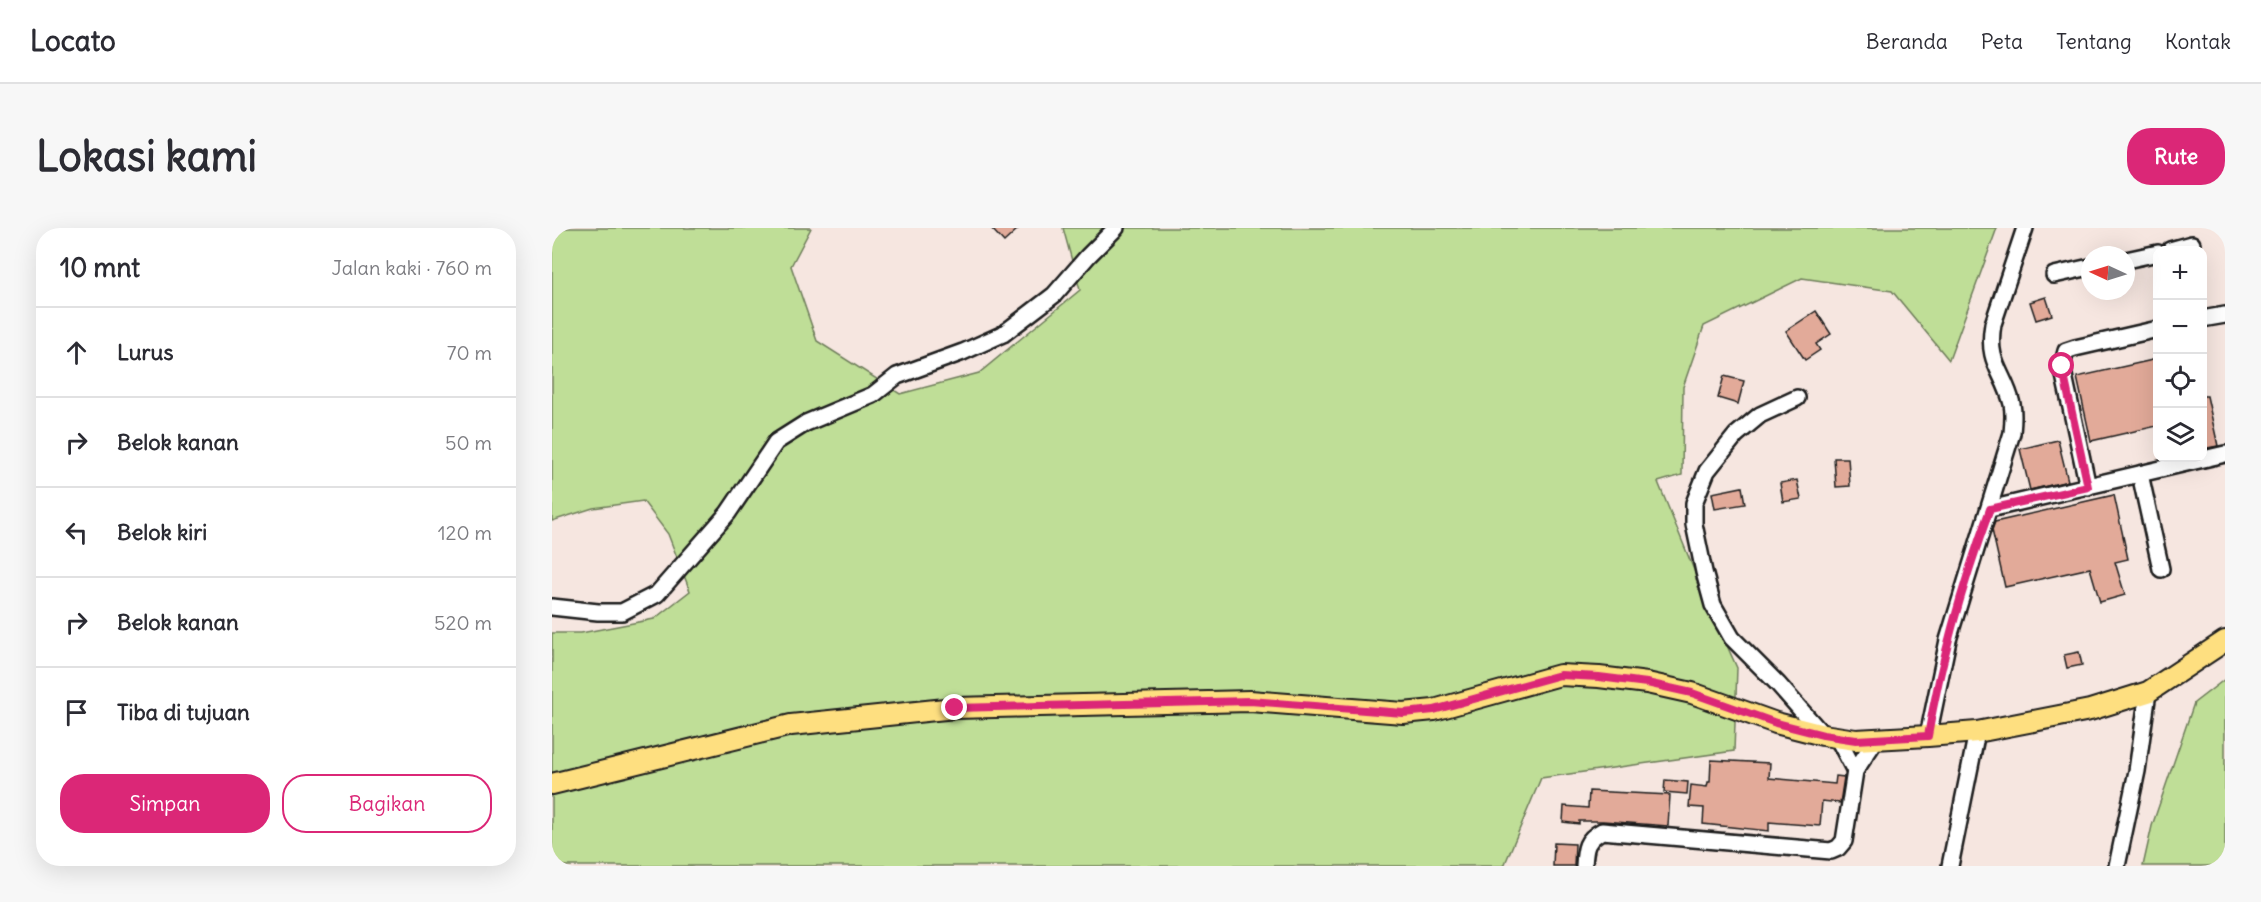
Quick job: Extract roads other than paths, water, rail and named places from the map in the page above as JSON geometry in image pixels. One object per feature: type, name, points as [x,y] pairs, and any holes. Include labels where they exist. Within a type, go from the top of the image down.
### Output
[{"type":"main road","points":[[552,784],[791,725],[955,708],[1250,701],[1403,713],[1434,710],[1560,675],[1635,681],[1692,693],[1776,723],[1856,740],[1977,732],[2090,710],[2148,692],[2225,641]]},
{"type":"lane","points":[[552,607],[622,612],[657,594],[728,513],[776,442],[806,423],[873,395],[897,376],[963,352],[1003,334],[1054,295],[1116,228]]},
{"type":"lane","points":[[1928,736],[1948,640],[2012,433],[2011,402],[1993,361],[1990,339],[2025,228]]},
{"type":"lane","points":[[2186,246],[2192,244]]},
{"type":"lane","points":[[2135,258],[2153,254]]},
{"type":"lane","points":[[2054,275],[2081,269]]},
{"type":"lane","points":[[2207,318],[2225,315]]},
{"type":"lane","points":[[2088,487],[2062,366],[2066,351],[2153,330]]},
{"type":"lane","points":[[1797,398],[1760,415],[1736,435],[1707,471],[1694,502],[1694,524],[1713,605],[1732,638],[1830,736],[1855,771]]},
{"type":"lane","points":[[1990,509],[2225,454]]},
{"type":"lane","points":[[2140,474],[2161,569]]},
{"type":"lane","points":[[2117,866],[2137,771],[2148,692]]},
{"type":"lane","points":[[1950,866],[1977,732]]},
{"type":"lane","points":[[1584,866],[1585,849],[1591,837],[1602,831],[1832,851],[1844,841],[1855,771],[1877,738]]}]
